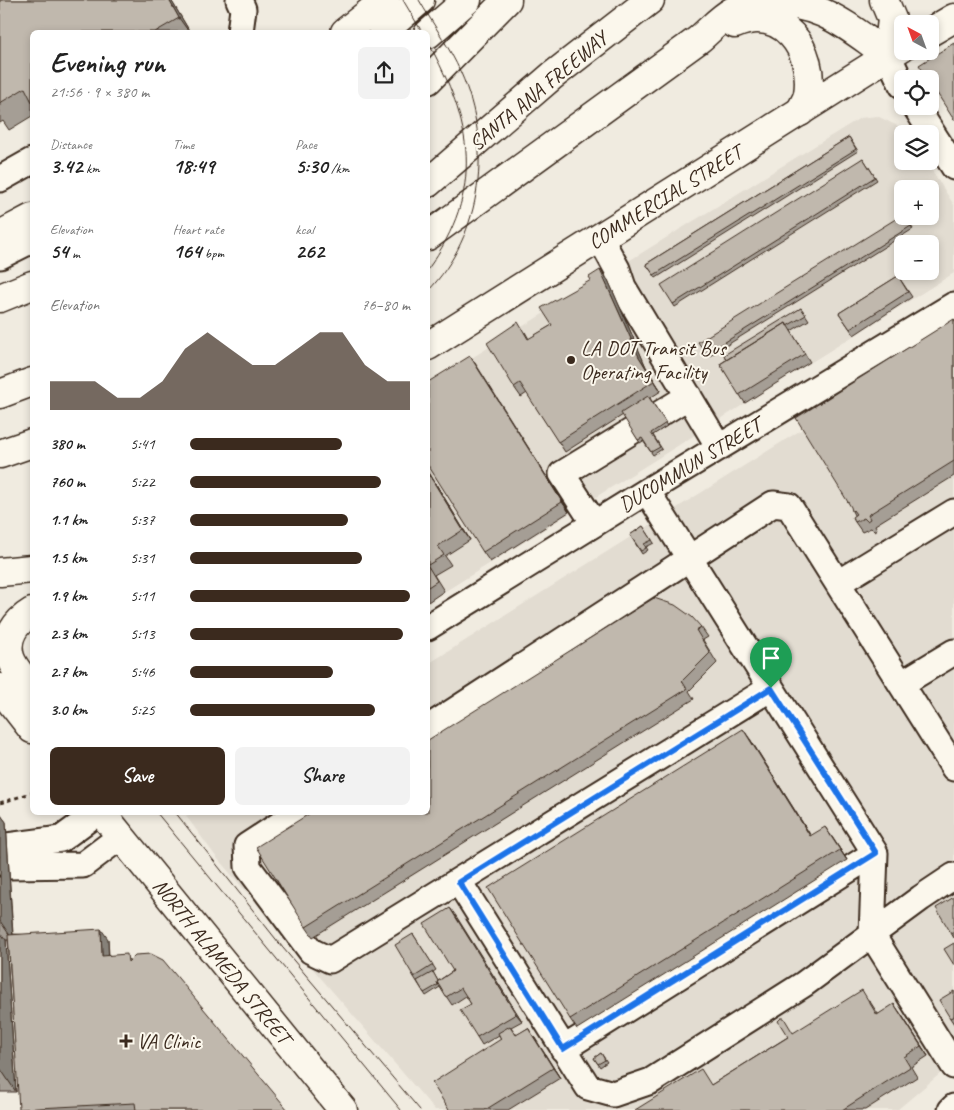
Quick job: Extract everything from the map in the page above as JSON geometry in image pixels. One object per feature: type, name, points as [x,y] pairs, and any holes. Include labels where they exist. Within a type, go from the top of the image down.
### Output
[{"type":"main road","points":[[348,30],[386,0]]},
{"type":"main road","points":[[385,30],[420,0]]},
{"type":"main road","points":[[430,32],[467,0]]},
{"type":"main road","points":[[430,78],[506,0]]},
{"type":"main road","name":"SANTA ANA FREEWAY","points":[[430,182],[552,76],[650,0]]},
{"type":"main road","points":[[884,0],[892,19],[894,40]]},
{"type":"main road","points":[[430,235],[698,40],[732,11],[749,5],[774,2],[808,4],[836,17],[894,50]]},
{"type":"main road","points":[[939,27],[954,18]]},
{"type":"main road","points":[[698,40],[742,21],[765,19],[787,28],[800,45],[806,68],[808,94],[800,112]]},
{"type":"main road","name":"COMMERCIAL STREET","points":[[430,345],[894,52]]},
{"type":"main road","points":[[0,235],[30,219]]},
{"type":"main road","points":[[0,298],[30,286]]},
{"type":"main road","points":[[0,394],[30,383]]},
{"type":"main road","points":[[0,465],[19,447]]},
{"type":"main road","points":[[0,572],[30,568]]},
{"type":"main road","points":[[30,613],[20,619],[10,637],[10,658],[30,687]]},
{"type":"main road","points":[[0,688],[30,726]]},
{"type":"main road","name":"NORTH ALAMEDA STREET","points":[[102,815],[343,1110]]},
{"type":"street","points":[[240,0],[242,9],[241,30]]},
{"type":"street","points":[[921,115],[954,167]]},
{"type":"street","points":[[0,179],[30,162]]},
{"type":"street","points":[[600,238],[618,269],[623,287],[719,447]]},
{"type":"street","points":[[0,256],[30,241]]},
{"type":"street","name":"DUCOMMUN STREET","points":[[430,626],[594,523],[954,305]]},
{"type":"street","points":[[594,523],[562,474],[689,396]]},
{"type":"street","points":[[647,491],[876,853],[872,936],[954,1066]]},
{"type":"street","points":[[430,727],[773,504],[789,506],[954,768]]},
{"type":"street","points":[[838,583],[954,512]]},
{"type":"street","points":[[901,684],[954,652]]},
{"type":"street","points":[[294,815],[247,846],[248,867],[311,951],[330,960],[771,688]]},
{"type":"street","points":[[95,815],[62,839],[8,856],[83,864],[120,837]]},
{"type":"street","points":[[563,1049],[876,853]]},
{"type":"street","points":[[459,882],[588,1087],[613,1094],[651,1081],[804,984],[954,876]]},
{"type":"path","points":[[0,803],[30,793]]},
{"type":"shaded area","name":"LA DOT Transit Bus Operating Facility","points":[[877,116],[896,125],[894,125],[894,170],[932,170],[938,180],[894,180],[894,225],[939,225],[939,181],[954,205],[954,273],[430,601],[430,384],[860,118]]},
{"type":"shaded area","points":[[954,334],[954,1062],[897,1110],[435,1110],[217,858],[186,816],[430,815],[430,663]]},
{"type":"building","points":[[0,0],[169,0],[179,18],[158,30],[30,30],[30,98],[25,88],[0,103]]},
{"type":"building","points":[[954,43],[954,120],[939,96],[939,70],[922,70],[919,65],[927,60],[939,60],[939,52]]},
{"type":"building","points":[[849,137],[856,149],[654,275],[646,264]]},
{"type":"building","points":[[863,158],[875,177],[673,304],[661,285]]},
{"type":"building","points":[[894,220],[894,225],[911,226],[706,354],[698,342]]},
{"type":"building","name":"LA DOT Transit Bus Operating Facility","points":[[600,270],[639,357],[654,381],[558,442],[520,383],[514,387],[487,343],[518,322],[528,339],[552,325],[541,308],[591,280],[589,277]]},
{"type":"building","points":[[894,279],[900,280],[908,292],[850,329],[839,313]]},
{"type":"building","points":[[801,308],[806,315],[787,326],[786,323],[726,360],[724,355]]},
{"type":"building","points":[[954,319],[954,461],[868,515],[870,519],[867,521],[864,518],[855,522],[852,517],[856,514],[852,511],[796,418]]},
{"type":"building","points":[[786,323],[805,354],[739,395],[720,364]]},
{"type":"building","points":[[470,356],[562,502],[483,552],[430,468],[430,381]]},
{"type":"building","points":[[648,396],[666,423],[651,433],[660,447],[651,452],[642,438],[638,440],[621,413]]},
{"type":"building","points":[[430,476],[463,530],[438,546],[444,555],[430,564]]},
{"type":"building","points":[[643,526],[652,540],[644,544],[646,548],[641,551],[630,535]]},
{"type":"building","points":[[430,569],[437,581],[430,586]]},
{"type":"building","points":[[654,598],[675,605],[692,617],[701,627],[696,630],[710,653],[682,681],[687,689],[306,927],[256,847],[307,815],[430,815],[430,739]]},
{"type":"building","points":[[743,729],[810,836],[825,827],[840,850],[570,1019],[488,888]]},
{"type":"building","points":[[954,897],[954,938],[936,908]]},
{"type":"building","points":[[450,908],[516,1014],[477,1037],[460,1010],[471,1004],[461,988],[446,997],[437,982],[453,971],[424,924]]},
{"type":"building","name":"VA Clinic","points":[[101,929],[102,956],[127,954],[128,962],[135,955],[151,954],[163,960],[288,1110],[136,1110],[135,1103],[19,1109],[8,935]]},
{"type":"building","points":[[413,934],[433,965],[414,977],[395,945]]},
{"type":"building","points":[[954,943],[954,965],[944,949]]},
{"type":"building","points":[[433,972],[438,985],[424,993],[417,981]]},
{"type":"building","points":[[862,990],[877,1015],[894,1004],[921,1046],[904,1057],[910,1067],[842,1110],[635,1110],[701,1069],[711,1085],[788,1037],[778,1021],[781,1018],[784,1018],[793,1033]]},
{"type":"building","points":[[954,991],[954,1016],[950,1018],[939,1000]]},
{"type":"building","points":[[510,1026],[516,1035],[528,1028],[553,1068],[485,1110],[449,1110],[432,1083],[501,1039],[498,1033]]},
{"type":"building","points":[[601,1053],[605,1060],[598,1064],[594,1058]]},
{"type":"tram line","points":[[403,0],[421,30]]},
{"type":"tram line","points":[[419,0],[447,45],[461,73],[471,101],[477,129],[479,159],[477,188],[471,216],[461,243],[447,268],[430,289]]},
{"type":"tram line","points":[[430,46],[455,101],[463,129],[466,156],[465,184],[458,211],[446,240],[430,266]]},
{"type":"tram line","points":[[158,815],[401,1110]]},
{"type":"tram line","points":[[177,815],[283,948],[420,1110]]},
{"type":"place","name":"LA DOT Transit Bus Operating Facility","points":[[571,360]]},
{"type":"place","name":"VA Clinic","points":[[126,1041]]},
{"type":"route","points":[[771,688],[876,853],[563,1049],[459,882],[771,688]]}]
